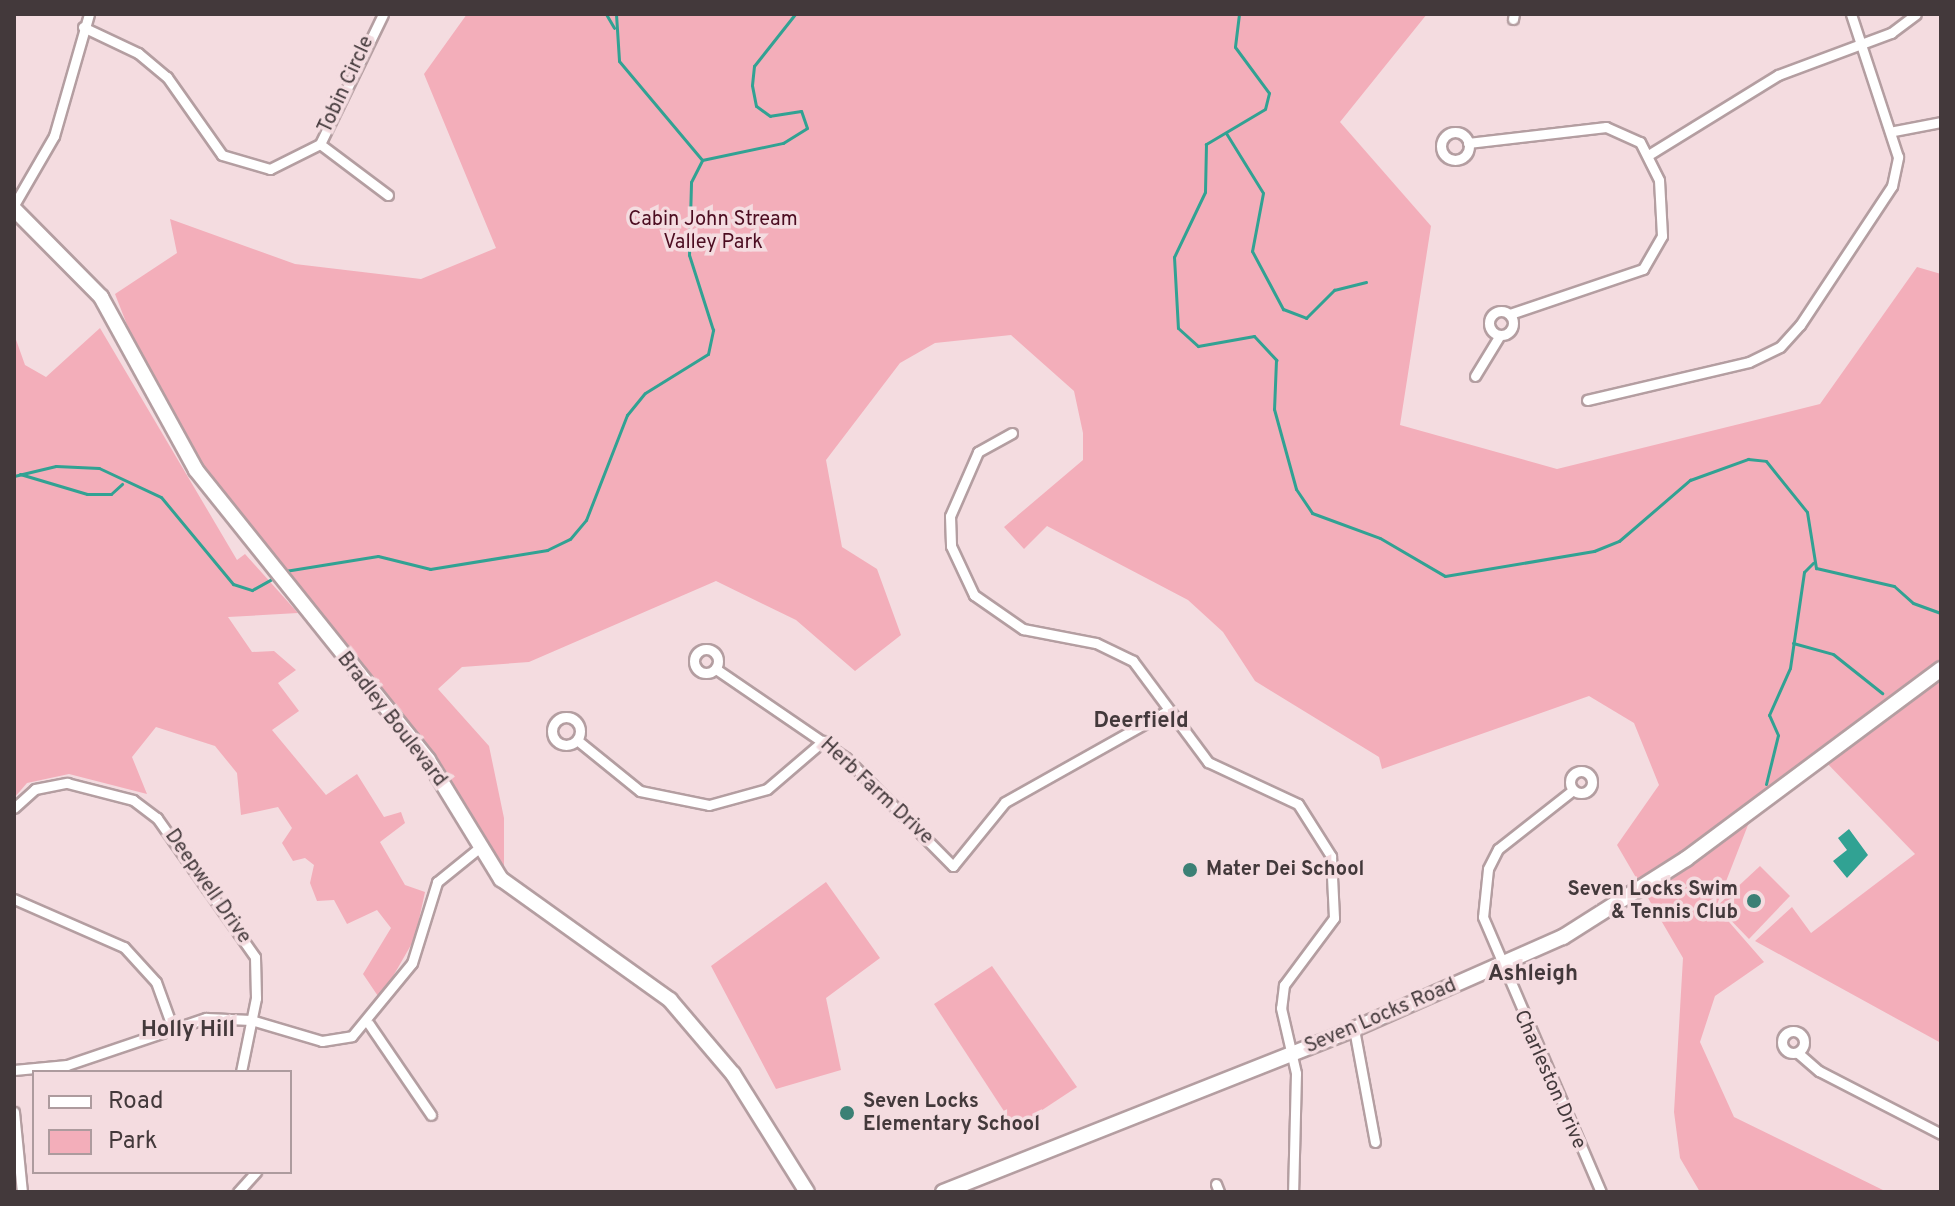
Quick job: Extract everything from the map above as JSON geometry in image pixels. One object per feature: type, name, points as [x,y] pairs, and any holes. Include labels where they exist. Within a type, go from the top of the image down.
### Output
[{"type":"main road","name":"Bradley Boulevard","points":[[14,207],[101,297],[182,446],[247,542],[428,760],[479,848],[519,895],[648,981],[694,1023],[807,1192]]},
{"type":"main road","name":"Seven Locks Road","points":[[943,1192],[1290,1055],[1500,967],[1647,886],[1941,669]]},
{"type":"street","points":[[14,207],[54,136],[89,14]]},
{"type":"street","name":"Tobin Circle","points":[[83,27],[138,53],[167,77],[222,155],[243,167],[286,166],[320,144],[383,14]]},
{"type":"street","points":[[1587,400],[1749,362],[1780,347],[1892,186],[1894,131],[1851,14]]},
{"type":"street","points":[[1650,154],[1778,75],[1862,44],[1916,14]]},
{"type":"street","points":[[1894,131],[1941,122]]},
{"type":"street","points":[[1468,143],[1606,127],[1628,134],[1650,154],[1664,221],[1643,269],[1490,318],[1500,335]]},
{"type":"street","points":[[320,144],[388,195]]},
{"type":"street","points":[[1475,376],[1500,335],[1512,328],[1510,314]]},
{"type":"street","points":[[1012,433],[978,452],[960,483],[951,546],[965,581],[1009,623],[1120,653],[1150,678],[1167,711],[1208,762],[1298,804],[1331,856],[1334,918],[1284,985],[1298,1110],[1293,1192]]},
{"type":"street","name":"Herb Farm Drive","points":[[716,669],[823,741],[953,866],[1005,802],[1167,711]]},
{"type":"street","points":[[577,740],[640,791],[709,805],[767,789],[823,741]]},
{"type":"street","name":"Deepwell Drive","points":[[14,808],[35,789],[67,783],[133,800],[157,818],[255,957],[251,1020],[241,1070]]},
{"type":"street","name":"Charleston Drive","points":[[1573,790],[1513,830],[1488,869],[1483,917],[1500,967],[1601,1192]]},
{"type":"street","points":[[14,1071],[67,1065],[206,1018],[251,1020],[335,1042],[369,1024],[412,963],[437,882],[479,848]]},
{"type":"street","points":[[14,899],[141,961],[173,1029]]},
{"type":"street","points":[[369,1024],[431,1115]]},
{"type":"street","points":[[1354,1029],[1375,1142]]},
{"type":"street","points":[[1798,1053],[1819,1071],[1941,1134]]},
{"type":"street","points":[[14,1112],[22,1192]]},
{"type":"street","points":[[238,1192],[254,1174]]},
{"type":"green space","name":"Cabin John Stream Valley Park","points":[[467,14],[1427,14],[1340,122],[1431,226],[1400,425],[1557,469],[1820,404],[1917,267],[1941,274],[1941,1043],[1755,941],[1792,907],[1811,933],[1915,854],[1822,758],[1755,807],[1716,907],[1764,962],[1715,996],[1700,1042],[1734,1117],[1887,1192],[1700,1192],[1680,1158],[1674,1112],[1683,958],[1617,845],[1659,785],[1634,723],[1589,696],[1382,769],[1379,757],[1255,681],[1223,632],[1188,600],[1047,526],[1024,549],[1004,527],[1083,460],[1083,433],[1074,391],[1011,335],[935,343],[900,363],[826,460],[842,547],[877,569],[901,635],[855,671],[796,620],[716,581],[529,662],[462,667],[438,689],[489,746],[504,818],[504,875],[449,787],[247,542],[152,389],[115,294],[177,253],[170,219],[295,264],[421,279],[496,248],[424,74]]},
{"type":"green space","points":[[100,328],[237,560],[245,554],[298,613],[228,617],[252,652],[274,651],[296,670],[278,683],[299,711],[272,730],[326,795],[357,774],[384,817],[401,812],[405,823],[380,842],[405,885],[425,892],[415,938],[380,999],[363,974],[391,928],[377,910],[347,924],[334,900],[317,901],[310,883],[314,865],[305,858],[293,861],[282,843],[292,828],[278,807],[241,815],[237,773],[215,746],[156,727],[132,757],[147,794],[69,774],[27,783],[14,798],[14,334],[25,365],[46,377]]},
{"type":"green space","name":"Seven Locks Swim & Tennis Club","points":[[1760,866],[1790,896],[1749,939],[1717,906]]},
{"type":"green space","points":[[826,882],[880,958],[826,998],[841,1070],[776,1089],[711,966]]},
{"type":"green space","points":[[992,966],[1077,1087],[1015,1128],[934,1004]]},
{"type":"shaded area","points":[[1849,829],[1868,855],[1847,878],[1833,861],[1847,850],[1838,838]]},
{"type":"waterway","points":[[606,14],[614,28]]},
{"type":"waterway","points":[[616,14],[619,61],[702,160]]},
{"type":"waterway","points":[[285,571],[378,556],[430,569],[547,550],[570,539],[586,520],[627,415],[645,393],[708,354],[713,330],[689,255],[691,182],[702,160],[783,143],[807,128],[801,111],[770,116],[756,106],[752,85],[754,66],[795,14]]},
{"type":"waterway","points":[[864,14],[901,14]]},
{"type":"waterway","points":[[1239,14],[1235,47],[1269,93],[1265,109],[1206,144],[1205,192],[1174,257],[1178,328],[1198,346],[1254,336],[1276,360],[1274,409],[1296,489],[1312,513],[1380,538],[1445,576],[1594,551],[1619,541],[1690,480],[1748,459],[1766,461],[1807,512],[1816,568],[1894,586],[1913,603],[1941,613]]},
{"type":"waterway","points":[[1226,133],[1263,193],[1252,251],[1283,309],[1306,318],[1334,290],[1366,282]]},
{"type":"waterway","points":[[14,476],[56,466],[99,468],[161,497],[233,584],[252,590],[275,577]]},
{"type":"waterway","points":[[20,474],[87,494],[111,494],[122,484]]},
{"type":"waterway","points":[[1766,784],[1778,735],[1769,715],[1790,668],[1804,572],[1813,563]]},
{"type":"waterway","points":[[1793,643],[1833,654],[1882,693]]},
{"type":"place","name":"Mater Dei School","points":[[1190,870]]},
{"type":"place","name":"Seven Locks Swim & Tennis Club","points":[[1754,901]]},
{"type":"place","name":"Seven Locks Elementary School","points":[[847,1113]]},
{"type":"district","name":"Deerfield","points":[[1141,722]]},
{"type":"district","name":"Ashleigh","points":[[1533,975]]},
{"type":"district","name":"Holly Hill","points":[[188,1031]]}]
